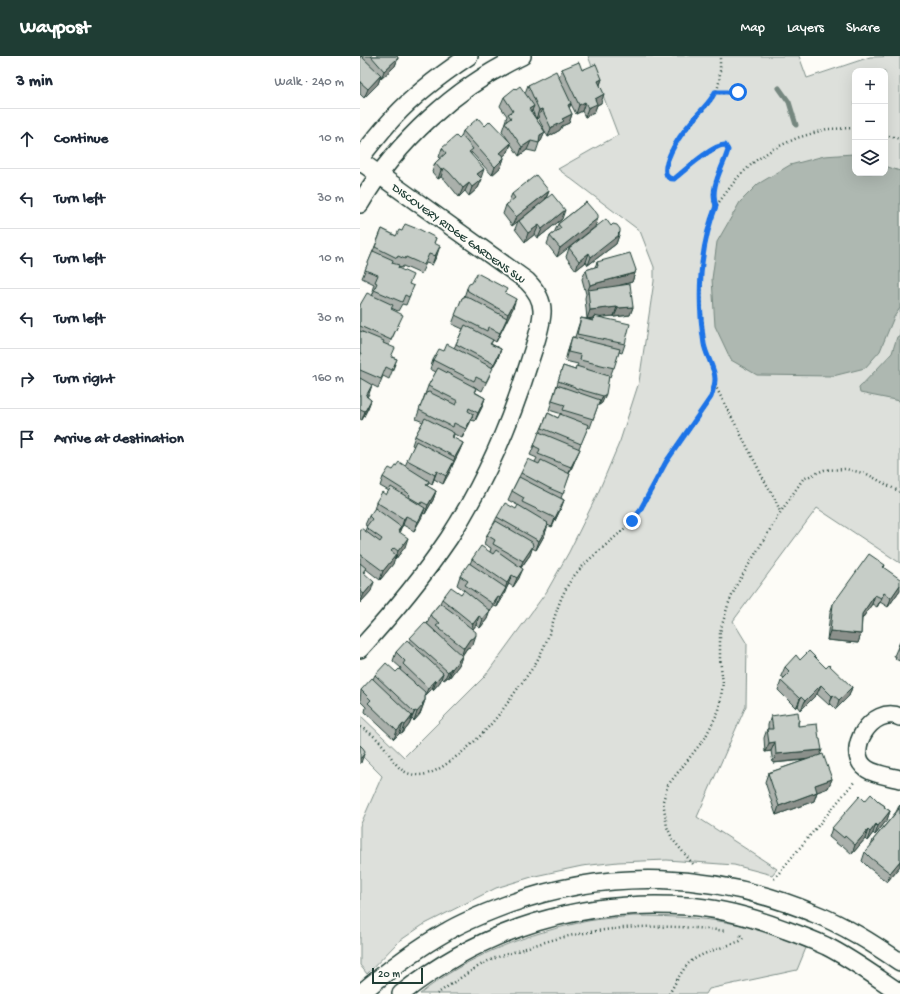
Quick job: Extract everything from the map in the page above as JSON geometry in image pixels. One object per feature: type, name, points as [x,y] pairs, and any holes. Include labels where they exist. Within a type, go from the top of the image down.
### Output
[{"type":"street","points":[[360,158],[395,116],[419,93],[469,56]]},
{"type":"street","points":[[360,204],[379,175],[414,133],[460,94],[483,78],[522,56]]},
{"type":"street","name":"DISCOVERY RIDGE GARDENS SW","points":[[360,161],[527,281],[537,293],[541,303],[542,313],[532,354],[521,388],[482,480],[450,536],[425,573],[393,613],[360,648]]},
{"type":"street","points":[[900,717],[895,715],[885,715],[876,719],[863,732],[859,739],[858,752],[860,760],[866,768],[875,773],[900,779]]},
{"type":"street","points":[[368,991],[418,949],[447,931],[486,913],[534,895],[570,887],[629,879],[687,881],[716,884],[766,896],[827,919],[865,939],[900,962]]},
{"type":"street","points":[[401,994],[438,967],[472,948],[502,934],[532,923],[572,912],[632,906],[687,906],[726,912],[765,922],[827,946],[900,993]]},
{"type":"path","points":[[716,206],[714,201],[715,185],[727,153],[727,147],[722,145],[702,156],[674,179],[667,177],[665,172],[668,160],[675,145],[686,128],[711,100],[718,87],[720,56]]},
{"type":"path","points":[[715,92],[738,92]]},
{"type":"path","points":[[360,727],[372,734],[384,748],[395,765],[408,774],[426,774],[442,768],[478,739],[498,716],[541,654],[561,597],[568,584],[588,561],[632,521],[639,512],[666,462],[711,397],[715,377],[704,346],[701,307],[701,264],[710,221],[716,206],[738,177],[755,161],[774,149],[797,138],[827,129],[852,128]]},
{"type":"path","points":[[888,136],[900,139]]},
{"type":"path","points":[[714,385],[749,448],[758,469],[777,500],[780,513]]},
{"type":"path","points":[[693,864],[673,840],[667,827],[663,801],[668,785],[705,738],[719,710],[723,682],[720,659],[720,632],[728,605],[736,586],[780,513],[803,479],[824,470],[846,469],[867,474],[900,492]]},
{"type":"path","points":[[774,879],[866,768]]},
{"type":"path","points":[[437,994],[488,962],[533,945],[573,935],[611,928],[650,926],[692,926],[733,932]]},
{"type":"path","points":[[669,994],[682,971],[689,963],[700,956],[740,941],[743,938],[737,933]]},
{"type":"shaded area","points":[[588,56],[799,56],[807,78],[870,57],[900,56],[900,563],[817,508],[733,621],[747,644],[746,706],[697,817],[777,869],[772,875],[734,865],[667,860],[618,862],[582,866],[535,876],[496,888],[423,925],[398,942],[367,974],[360,965],[360,826],[382,776],[360,754],[360,715],[404,757],[485,676],[547,591],[569,552],[598,493],[620,441],[639,382],[654,281],[654,267],[640,231],[558,169],[618,135]]},
{"type":"shaded area","points":[[852,154],[852,176],[888,176],[888,167],[900,171],[900,308],[894,317],[880,351],[865,368],[833,376],[757,375],[731,360],[715,326],[712,279],[717,242],[740,202],[758,184],[790,165],[824,156]]},
{"type":"shaded area","points":[[900,335],[900,401],[860,393],[859,388],[892,353],[897,337]]},
{"type":"shaded area","points":[[633,916],[664,916],[725,922],[768,932],[806,948],[797,970],[709,989],[706,994],[420,994],[439,980],[478,957],[521,939],[588,921]]},
{"type":"building","points":[[360,56],[381,75],[368,89],[360,82]]},
{"type":"building","points":[[371,56],[397,56],[398,58],[384,71]]},
{"type":"building","points":[[579,62],[582,70],[596,64],[602,79],[598,81],[604,94],[595,99],[597,104],[588,108],[585,102],[579,105],[562,69]]},
{"type":"building","points":[[556,71],[571,103],[568,105],[572,114],[562,119],[564,121],[551,128],[542,109],[539,110],[528,85]]},
{"type":"building","points":[[520,86],[534,106],[529,109],[545,132],[540,135],[539,143],[531,141],[522,147],[505,122],[511,118],[508,114],[513,111],[504,97]]},
{"type":"building","points":[[478,118],[485,126],[490,121],[511,143],[500,153],[504,158],[495,167],[463,131]]},
{"type":"building","points":[[456,136],[459,139],[462,136],[473,149],[469,152],[484,169],[477,174],[482,179],[472,187],[469,183],[463,188],[449,172],[444,168],[441,170],[435,163],[446,153],[442,148]]},
{"type":"building","points":[[536,175],[549,191],[516,217],[506,205],[515,198],[512,194]]},
{"type":"building","points":[[552,194],[565,210],[542,229],[539,225],[528,233],[519,221]]},
{"type":"building","points":[[586,202],[598,215],[598,218],[560,248],[550,236],[561,228],[558,224]]},
{"type":"building","points":[[606,219],[611,226],[613,224],[617,225],[620,229],[619,235],[591,257],[589,253],[579,261],[569,248]]},
{"type":"building","points":[[405,224],[415,227],[436,238],[434,243],[440,246],[435,256],[429,254],[424,265],[406,257],[405,259],[398,256],[397,258],[375,247],[382,229],[396,236],[399,230],[402,231]]},
{"type":"building","points":[[373,251],[393,260],[392,263],[399,265],[398,268],[413,275],[409,284],[414,286],[409,297],[405,295],[402,302],[374,290],[378,275],[365,270]]},
{"type":"building","points":[[630,253],[636,270],[635,273],[590,285],[586,270],[598,266],[597,262]]},
{"type":"building","points":[[477,273],[507,289],[505,293],[516,299],[508,314],[468,291],[467,288],[469,284],[472,283]]},
{"type":"building","points":[[630,284],[633,307],[590,310],[588,290]]},
{"type":"building","points":[[367,293],[393,305],[391,309],[403,315],[391,340],[360,326],[360,305]]},
{"type":"building","points":[[466,296],[507,318],[500,333],[488,327],[487,331],[455,315],[462,298]]},
{"type":"building","points":[[594,316],[630,324],[625,344],[577,334],[581,318],[593,321]]},
{"type":"building","points":[[465,325],[493,340],[490,344],[501,349],[494,364],[456,344]]},
{"type":"building","points":[[360,331],[384,341],[383,343],[395,348],[391,357],[397,359],[392,370],[386,367],[381,379],[360,370]]},
{"type":"building","points":[[572,337],[620,349],[614,368],[580,360],[581,355],[568,352]]},
{"type":"building","points":[[447,344],[493,368],[486,382],[476,377],[474,381],[433,360],[439,349],[444,351]]},
{"type":"building","points":[[563,366],[575,370],[576,366],[609,376],[606,394],[603,396],[575,388],[558,381]]},
{"type":"building","points":[[438,368],[476,388],[474,392],[485,398],[478,413],[469,408],[468,411],[473,414],[466,429],[454,423],[453,427],[419,410],[426,393],[429,392],[456,405],[458,401],[428,386]]},
{"type":"building","points":[[360,378],[372,385],[366,396],[371,400],[365,411],[360,409]]},
{"type":"building","points":[[557,385],[600,400],[593,419],[563,410],[565,405],[552,401]]},
{"type":"building","points":[[548,413],[558,418],[560,414],[589,425],[581,444],[542,428]]},
{"type":"building","points":[[425,418],[454,433],[452,437],[463,443],[455,457],[415,436]]},
{"type":"building","points":[[539,432],[580,449],[571,467],[538,454],[540,449],[534,446]]},
{"type":"building","points":[[416,441],[454,461],[446,476],[437,471],[435,475],[407,460]]},
{"type":"building","points":[[528,459],[539,464],[541,460],[570,474],[563,494],[521,473]]},
{"type":"building","points":[[399,462],[429,481],[426,485],[436,491],[428,505],[422,502],[421,504],[409,497],[410,495],[407,492],[383,477],[389,468],[393,470]]},
{"type":"building","points":[[519,477],[564,500],[555,518],[522,502],[524,498],[512,491]]},
{"type":"building","points":[[391,487],[425,508],[418,522],[406,516],[404,519],[376,502],[382,492],[386,495]]},
{"type":"building","points":[[505,503],[516,509],[518,505],[548,523],[539,541],[497,517]]},
{"type":"building","points":[[375,508],[401,527],[398,531],[408,538],[398,551],[394,548],[391,551],[396,555],[383,571],[360,554],[361,528],[380,542],[382,539],[366,527],[372,519],[369,516]]},
{"type":"building","points":[[496,521],[532,542],[533,546],[523,561],[493,544],[495,540],[487,535]]},
{"type":"building","points":[[481,546],[493,554],[496,550],[523,569],[517,578],[512,575],[507,583],[472,559]]},
{"type":"building","points":[[869,554],[885,565],[883,567],[900,579],[900,585],[891,598],[884,593],[881,598],[875,595],[862,614],[861,634],[830,631],[833,604]]},
{"type":"building","points":[[360,563],[366,568],[363,572],[374,582],[364,594],[360,591]]},
{"type":"building","points":[[469,563],[506,588],[500,598],[498,597],[493,604],[465,585],[468,581],[460,576]]},
{"type":"building","points":[[451,587],[461,594],[464,590],[490,611],[483,619],[479,616],[473,624],[442,599]]},
{"type":"building","points":[[440,603],[476,632],[474,638],[470,639],[464,648],[436,626],[440,623],[430,615]]},
{"type":"building","points":[[425,622],[462,656],[448,672],[410,638]]},
{"type":"building","points":[[407,640],[443,673],[428,688],[403,664],[405,661],[396,652]]},
{"type":"building","points":[[900,642],[900,651],[898,650],[898,647]]},
{"type":"building","points":[[809,651],[826,668],[829,665],[852,687],[839,700],[833,695],[832,696],[821,685],[805,701],[801,697],[800,699],[781,681],[790,672],[785,667],[796,655],[800,660]]},
{"type":"building","points":[[386,663],[396,672],[399,669],[425,692],[425,700],[422,704],[423,705],[417,712],[414,712],[375,675]]},
{"type":"building","points":[[372,678],[412,716],[405,725],[403,724],[397,731],[368,703],[371,700],[361,690]]},
{"type":"building","points":[[798,712],[798,726],[817,724],[822,750],[776,754],[775,742],[769,743],[767,729],[773,729],[771,716]]},
{"type":"building","points":[[360,745],[365,751],[361,758],[360,758]]},
{"type":"building","points":[[823,754],[832,779],[815,785],[817,792],[779,806],[768,773]]},
{"type":"building","points":[[871,794],[890,811],[878,826],[876,824],[870,832],[868,830],[855,845],[845,836],[844,838],[832,828],[860,796],[865,801]]},
{"type":"building","points":[[900,805],[900,861],[890,873],[865,852],[899,809],[898,808]]},
{"type":"waterway","points":[[779,88],[789,102],[796,125]]},
{"type":"route","points":[[632,521],[639,512],[666,462],[711,397],[715,377],[704,346],[701,307],[701,264],[710,221],[716,206],[714,201],[715,185],[728,150],[727,147],[722,145],[702,156],[674,179],[667,177],[665,172],[668,160],[675,145],[686,128],[711,100],[715,92],[738,92]]}]
